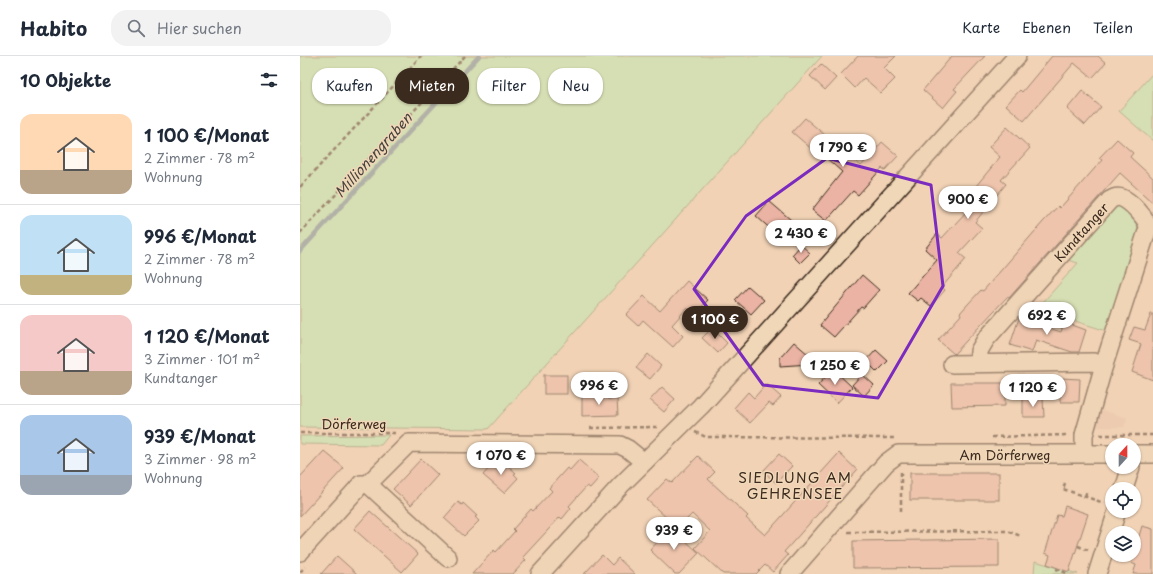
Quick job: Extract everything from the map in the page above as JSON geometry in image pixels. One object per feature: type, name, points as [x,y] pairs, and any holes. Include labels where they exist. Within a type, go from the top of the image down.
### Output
[{"type":"street","points":[[540,574],[644,462],[701,406],[1017,56]]},
{"type":"street","name":"Kundtanger","points":[[979,363],[978,351],[986,339],[1110,200],[1116,197],[1122,198],[1144,217],[1148,222],[1148,228],[1104,365],[1084,435],[1084,454]]},
{"type":"street","points":[[952,364],[1093,362],[1104,365]]},
{"type":"street","points":[[368,484],[406,438],[620,445],[628,449],[644,462]]},
{"type":"street","points":[[789,574],[886,463],[899,454]]},
{"type":"street","name":"Am Dörferweg","points":[[899,454],[1105,454]]},
{"type":"street","points":[[1141,454],[1153,454]]},
{"type":"street","points":[[300,552],[361,484],[368,484],[448,558]]},
{"type":"street","points":[[1097,574],[1110,518]]},
{"type":"path","points":[[300,187],[421,56]]},
{"type":"path","points":[[300,232],[465,56]]},
{"type":"path","name":"Dörferweg","points":[[300,433],[406,438]]},
{"type":"path","points":[[899,454],[901,510]]},
{"type":"path","points":[[1064,483],[1063,489],[1105,504]]},
{"type":"path","points":[[1085,496],[1087,491]]},
{"type":"path","points":[[832,524],[841,532],[1007,531],[1021,536]]},
{"type":"path","points":[[1078,546],[1091,551]]},
{"type":"path","points":[[1056,570],[1069,574]]},
{"type":"highlighted area","points":[[827,158],[931,185],[943,286],[878,398],[763,385],[694,289],[746,216]]},
{"type":"shaded area","points":[[1098,409],[1127,418],[1124,427],[1092,427]]},
{"type":"green space","points":[[300,56],[822,56],[488,429],[300,427]]},
{"type":"green space","points":[[1153,73],[1153,141],[1119,111]]},
{"type":"green space","points":[[1118,203],[1144,226],[1110,332],[1037,309],[1078,263],[1064,259]]},
{"type":"green space","points":[[389,435],[381,445],[300,444],[300,436]]},
{"type":"green space","points":[[1035,561],[1078,574],[1034,574]]},
{"type":"building","points":[[858,56],[896,56],[884,68],[895,79],[881,93],[864,78],[855,88],[841,74]]},
{"type":"building","points":[[952,56],[985,56],[954,89],[957,91],[943,108],[923,90]]},
{"type":"building","points":[[1052,56],[1098,56],[1106,63],[1092,78],[1074,63],[1024,121],[1006,105],[1020,90],[1022,92]]},
{"type":"building","points":[[821,64],[836,78],[825,90],[810,76]]},
{"type":"building","points":[[1082,91],[1101,107],[1085,125],[1067,109]]},
{"type":"building","points":[[805,118],[861,166],[882,142],[898,156],[885,170],[882,168],[858,195],[853,191],[826,221],[812,210],[842,172],[816,149],[814,151],[792,132]]},
{"type":"building","points":[[1007,127],[1030,148],[1001,180],[1006,184],[975,222],[982,228],[959,253],[966,259],[942,287],[945,290],[931,306],[921,298],[918,301],[908,293],[937,260],[925,249],[937,234],[942,238],[979,198],[971,192],[1000,157],[989,147]]},
{"type":"building","points":[[1117,139],[1133,153],[1130,157],[1153,178],[1153,203],[1120,173],[1009,298],[1007,297],[954,354],[938,340],[961,315],[960,313],[968,304],[981,290],[983,291],[1043,222],[1058,206],[1060,208],[1102,160],[1099,158]]},
{"type":"building","points":[[769,201],[798,226],[784,241],[756,216]]},
{"type":"building","points":[[801,245],[810,253],[800,263],[792,255]]},
{"type":"building","points":[[862,275],[879,290],[863,308],[861,307],[834,337],[820,325]]},
{"type":"building","points":[[687,281],[708,300],[694,315],[687,308],[672,325],[683,336],[673,347],[643,320],[638,326],[626,315],[644,296],[660,311]]},
{"type":"building","points":[[748,286],[764,300],[751,314],[735,300]]},
{"type":"building","points":[[1151,314],[1153,314],[1153,380],[1132,372],[1141,344],[1129,340],[1134,327],[1145,330]]},
{"type":"building","points":[[1019,318],[1061,332],[1064,322],[1086,330],[1079,352],[1072,352],[1036,340],[1032,352],[1010,345]]},
{"type":"building","points":[[712,328],[727,343],[718,353],[702,338]]},
{"type":"building","points":[[794,342],[809,355],[810,364],[780,366],[780,358]]},
{"type":"building","points":[[876,350],[888,361],[877,372],[866,361]]},
{"type":"building","points":[[648,354],[661,366],[650,379],[636,368]]},
{"type":"building","points":[[833,369],[852,387],[837,403],[818,385]]},
{"type":"building","points":[[862,374],[874,385],[864,396],[852,385]]},
{"type":"building","points":[[544,375],[567,375],[567,394],[544,394]]},
{"type":"building","points":[[1060,378],[1080,379],[1079,402],[1060,402]]},
{"type":"building","points":[[951,383],[1005,383],[1005,406],[952,407]]},
{"type":"building","points":[[766,384],[781,397],[773,406],[769,403],[750,423],[734,408],[748,392],[754,398]]},
{"type":"building","points":[[662,387],[675,399],[664,412],[650,400]]},
{"type":"building","points":[[606,395],[607,399],[617,399],[618,415],[582,416],[582,396]]},
{"type":"building","points":[[1023,398],[1043,398],[1044,417],[1023,417]]},
{"type":"building","points":[[324,451],[344,468],[300,516],[300,477]]},
{"type":"building","points":[[839,453],[857,470],[784,552],[788,555],[773,572],[765,565],[756,574],[723,574],[695,548],[710,531],[692,514],[678,528],[647,500],[667,479],[672,483],[698,456],[715,472],[708,479],[748,516],[746,518],[765,535]]},
{"type":"building","points":[[779,454],[792,466],[776,483],[763,471]]},
{"type":"building","points":[[421,459],[438,475],[411,505],[393,489]]},
{"type":"building","points":[[497,459],[500,462],[502,460],[516,473],[514,474],[518,478],[504,493],[483,475]]},
{"type":"building","points":[[579,460],[599,478],[590,488],[587,486],[569,506],[571,508],[562,519],[560,517],[523,557],[526,560],[513,574],[472,574],[494,550],[496,552],[515,531],[513,529],[531,509],[533,511],[552,491],[549,488],[567,468],[570,470]]},
{"type":"building","points":[[910,473],[999,473],[999,500],[910,500]]},
{"type":"building","points":[[458,502],[462,505],[463,503],[477,516],[475,517],[479,521],[464,536],[444,518]]},
{"type":"building","points":[[1065,506],[1088,514],[1069,572],[1047,564],[1050,555],[1045,553],[1057,515],[1062,516]]},
{"type":"building","points":[[370,511],[418,554],[402,572],[354,529]]},
{"type":"building","points":[[1142,526],[1153,529],[1153,574],[1133,574],[1136,565],[1131,562],[1141,562]]},
{"type":"building","points":[[671,527],[699,553],[679,574],[675,574],[650,550]]},
{"type":"building","points":[[999,539],[999,567],[853,568],[853,541]]},
{"type":"building","points":[[602,555],[612,565],[618,558],[635,574],[584,574]]},
{"type":"building","points":[[337,556],[357,574],[321,574]]},
{"type":"waterway","name":"Millionengraben","points":[[300,251],[479,56]]},
{"type":"district","name":"SIEDLUNG AM GEHRENSEE","points":[[795,486]]}]
